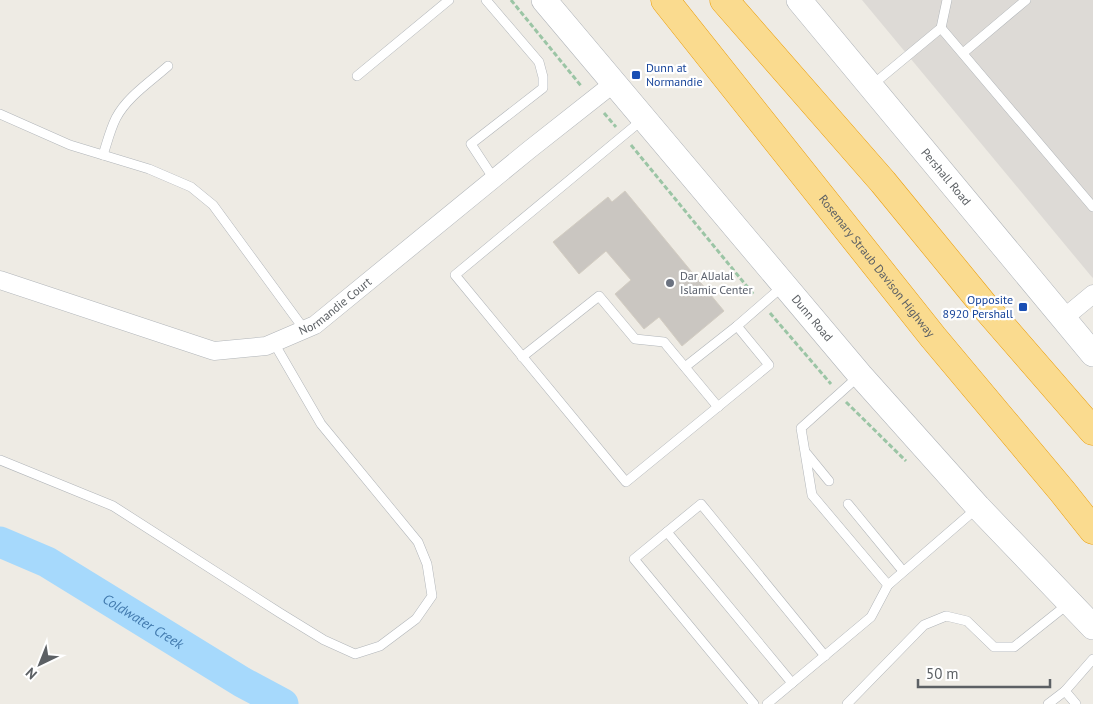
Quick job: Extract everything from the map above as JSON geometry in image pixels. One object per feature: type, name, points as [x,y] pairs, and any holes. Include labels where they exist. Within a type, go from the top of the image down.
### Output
[{"type":"highway","name":"Rosemary Straub Davison Highway","points":[[664,0],[933,337],[1093,530]]},
{"type":"highway","points":[[724,0],[883,182],[988,309],[1093,430]]},
{"type":"street","name":"Dunn Road","points":[[544,0],[860,375],[978,507],[1093,627]]},
{"type":"street","name":"Pershall Road","points":[[800,0],[1093,354]]},
{"type":"street","name":"Normandie Court","points":[[0,280],[214,351],[266,346],[316,325],[614,83]]},
{"type":"street","points":[[1064,318],[1093,294]]},
{"type":"lane","points":[[357,76],[449,0]]},
{"type":"lane","points":[[486,0],[538,62],[543,77],[543,88],[471,144],[494,179]]},
{"type":"lane","points":[[871,86],[941,28],[947,0]]},
{"type":"lane","points":[[963,53],[1026,0]]},
{"type":"lane","points":[[941,28],[1093,207]]},
{"type":"lane","points":[[103,155],[110,132],[122,109],[132,97],[168,66]]},
{"type":"lane","points":[[0,114],[70,145],[149,169],[191,187],[213,205],[304,330]]},
{"type":"lane","points":[[645,118],[455,275],[626,482],[769,365],[737,326]]},
{"type":"lane","points":[[685,367],[785,285]]},
{"type":"lane","points":[[522,356],[599,296],[635,339],[664,342],[718,407]]},
{"type":"lane","points":[[0,460],[113,506],[324,640],[355,654],[380,646],[416,619],[432,596],[427,564],[418,542],[321,424],[274,343]]},
{"type":"lane","points":[[860,375],[801,428],[812,495],[888,585]]},
{"type":"lane","points":[[805,453],[829,481]]},
{"type":"lane","points":[[754,704],[634,559],[701,504],[825,656]]},
{"type":"lane","points":[[848,504],[903,571]]},
{"type":"lane","points":[[767,704],[871,617],[888,585],[978,507]]},
{"type":"lane","points":[[667,532],[792,683]]},
{"type":"lane","points":[[848,704],[924,625],[946,616],[967,621],[994,647],[1014,647],[1070,602]]},
{"type":"lane","points":[[1048,704],[1065,690],[1093,659]]},
{"type":"lane","points":[[1065,690],[1076,704]]},
{"type":"path","points":[[510,0],[584,89]]},
{"type":"path","points":[[602,111],[617,128]]},
{"type":"path","points":[[633,148],[756,296]]},
{"type":"path","points":[[773,317],[828,380]]},
{"type":"path","points":[[847,402],[910,465]]},
{"type":"shaded area","points":[[862,0],[1093,0],[1093,278],[1091,276]]},
{"type":"building","points":[[625,191],[724,311],[682,346],[659,317],[644,329],[615,294],[631,280],[606,251],[579,274],[553,242],[608,197],[612,202]]},
{"type":"waterway","name":"Coldwater Creek","points":[[0,542],[47,562],[242,682],[283,704]]},
{"type":"place","name":"Dunn at Normandie","points":[[636,75]]},
{"type":"place","name":"Dar AlJalal Islamic Center","points":[[670,283]]},
{"type":"place","name":"Opposite 8920 Pershall","points":[[1023,307]]}]
